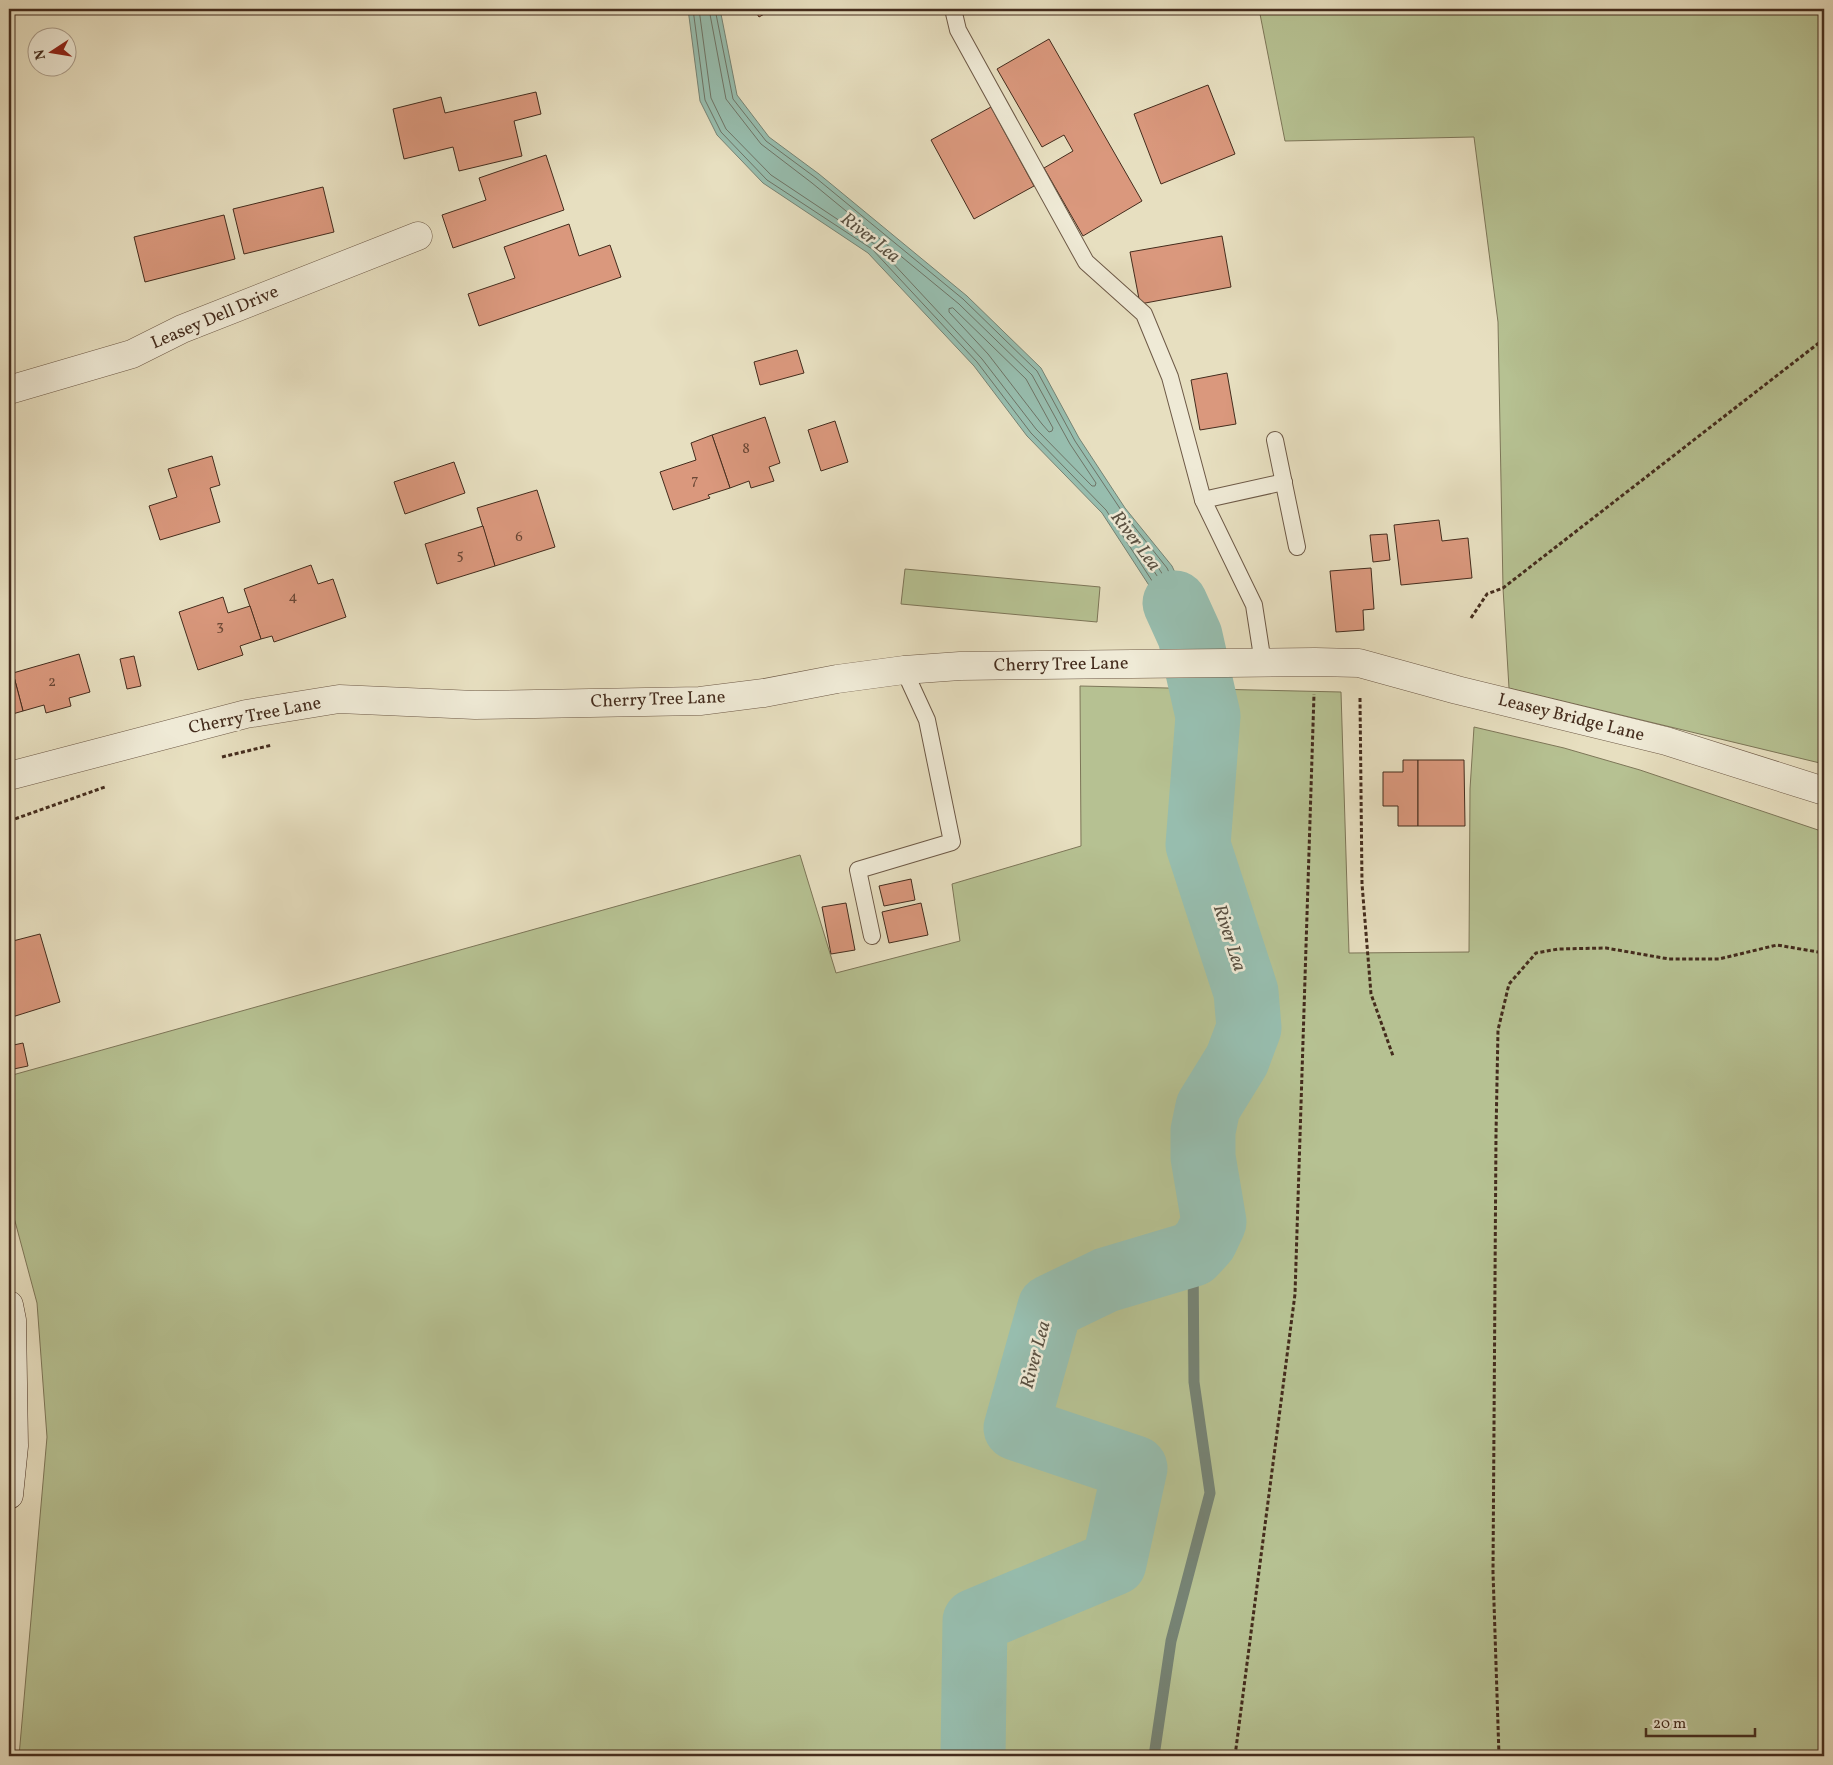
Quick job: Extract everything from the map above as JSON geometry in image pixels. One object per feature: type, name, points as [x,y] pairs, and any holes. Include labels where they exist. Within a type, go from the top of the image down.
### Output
[{"type":"street","name":"Leasey Dell Drive","points":[[9,390],[132,354],[182,329],[418,236]]},
{"type":"street","name":"Cherry Tree Lane","points":[[9,776],[246,714],[339,699],[475,704],[700,701],[764,693],[837,679],[904,670],[960,666],[1315,662]]},
{"type":"street","name":"Leasey Bridge Lane","points":[[1315,662],[1358,663],[1457,690],[1666,741],[1824,791]]},
{"type":"street","points":[[9,1305],[12,1320],[9,1494]]},
{"type":"lane","points":[[954,9],[958,30],[1086,262],[1144,314],[1170,377],[1204,500],[1254,605],[1263,663]]},
{"type":"lane","points":[[1275,440],[1297,547]]},
{"type":"lane","points":[[1204,500],[1284,482]]},
{"type":"lane","points":[[872,936],[858,870],[952,842],[927,720],[904,670]]},
{"type":"path","points":[[1471,618],[1487,594],[1503,588],[1824,339]]},
{"type":"path","points":[[1235,1756],[1295,1294],[1315,662]]},
{"type":"path","points":[[1358,663],[1361,725],[1362,884],[1370,984],[1371,994],[1393,1056]]},
{"type":"path","points":[[214,758],[281,743]]},
{"type":"path","points":[[9,821],[110,786]]},
{"type":"path","points":[[1499,1756],[1493,1572],[1496,1173],[1498,1030],[1509,984],[1536,953],[1558,949],[1606,948],[1669,959],[1719,959],[1777,945],[1824,953]]},
{"type":"shaded area","points":[[1259,9],[1824,9],[1824,764],[1509,688],[1503,588],[1498,322],[1474,137],[1285,141]]},
{"type":"shaded area","points":[[905,569],[1100,587],[1097,622],[901,604]]},
{"type":"shaded area","points":[[1080,686],[1341,692],[1349,953],[1469,952],[1470,789],[1474,727],[1564,748],[1640,770],[1824,832],[1824,1756],[19,1756],[47,1437],[37,1303],[9,1199],[9,1076],[800,855],[836,973],[960,941],[952,884],[1081,846]]},
{"type":"water","points":[[688,9],[720,9],[737,95],[769,137],[819,174],[967,296],[1041,368],[1079,438],[1125,508],[1172,566],[1202,631],[1217,689],[1190,688],[1154,593],[1102,513],[1027,436],[974,366],[868,253],[763,183],[717,135],[700,101]]},
{"type":"building","points":[[754,9],[773,9],[759,17]]},
{"type":"building","points":[[1049,39],[1142,201],[1083,236],[1044,168],[1073,151],[1064,135],[1042,147],[997,69]]},
{"type":"building","points":[[1208,85],[1235,154],[1161,184],[1134,114]]},
{"type":"building","points":[[536,92],[541,114],[514,121],[522,156],[459,171],[453,147],[404,159],[393,109],[441,97],[445,113]]},
{"type":"building","points":[[991,107],[1034,186],[974,219],[931,140]]},
{"type":"building","points":[[546,155],[564,210],[453,248],[442,215],[486,200],[479,178]]},
{"type":"building","points":[[323,187],[334,232],[244,254],[233,209]]},
{"type":"building","points":[[224,215],[235,259],[145,282],[134,237]]},
{"type":"building","points":[[569,224],[579,256],[610,245],[621,277],[479,326],[468,294],[515,278],[504,247]]},
{"type":"building","points":[[1222,236],[1231,287],[1140,304],[1130,252]]},
{"type":"building","points":[[797,350],[804,373],[760,385],[754,362]]},
{"type":"building","points":[[1227,373],[1236,424],[1200,430],[1191,380]]},
{"type":"building","points":[[765,417],[780,463],[769,467],[774,481],[751,488],[749,481],[730,488],[712,435]]},
{"type":"building","points":[[835,421],[848,462],[821,471],[808,430]]},
{"type":"building","points":[[712,435],[730,488],[708,495],[710,498],[673,510],[660,472],[696,460],[691,443]]},
{"type":"building","points":[[212,456],[220,485],[210,488],[220,522],[160,540],[149,506],[177,497],[168,469]]},
{"type":"building","points":[[454,462],[465,493],[405,514],[394,482]]},
{"type":"building","points":[[537,490],[555,547],[495,566],[477,508]]},
{"type":"building","points":[[1439,520],[1442,541],[1468,538],[1472,578],[1401,585],[1394,525]]},
{"type":"building","points":[[483,526],[495,566],[437,584],[425,544]]},
{"type":"building","points":[[1387,534],[1390,560],[1373,562],[1370,535]]},
{"type":"building","points":[[311,565],[318,584],[333,579],[346,617],[274,642],[272,636],[261,639],[244,589]]},
{"type":"building","points":[[1371,568],[1374,609],[1363,610],[1364,630],[1336,632],[1330,571]]},
{"type":"building","points":[[223,597],[228,613],[250,606],[261,639],[240,646],[243,655],[198,670],[179,612]]},
{"type":"building","points":[[79,654],[90,692],[69,698],[71,706],[46,713],[44,705],[23,711],[13,673]]},
{"type":"building","points":[[134,656],[141,686],[127,689],[120,659]]},
{"type":"building","points":[[13,673],[23,711],[9,715],[9,674]]},
{"type":"building","points":[[1403,760],[1418,760],[1418,826],[1398,826],[1398,806],[1383,806],[1383,772],[1403,772]]},
{"type":"building","points":[[1418,760],[1464,760],[1465,826],[1418,826]]},
{"type":"building","points":[[911,879],[915,900],[884,906],[879,886]]},
{"type":"building","points":[[846,903],[855,950],[831,954],[822,907]]},
{"type":"building","points":[[921,903],[928,935],[889,943],[882,912]]},
{"type":"building","points":[[40,934],[60,1002],[9,1018],[9,942]]},
{"type":"building","points":[[23,1043],[28,1066],[9,1070],[9,1046]]},
{"type":"waterway","name":"River Lea","points":[[973,1756],[975,1621],[1114,1563],[1135,1468],[1016,1428],[1050,1307],[1106,1280],[1193,1254],[1205,1241],[1214,1222],[1203,1157],[1203,1131],[1208,1107],[1237,1060],[1249,1028],[1246,992],[1198,845],[1208,716],[1190,636],[1175,603]]},
{"type":"waterway","points":[[1154,1756],[1171,1641],[1210,1493],[1194,1382],[1193,1254]]}]
